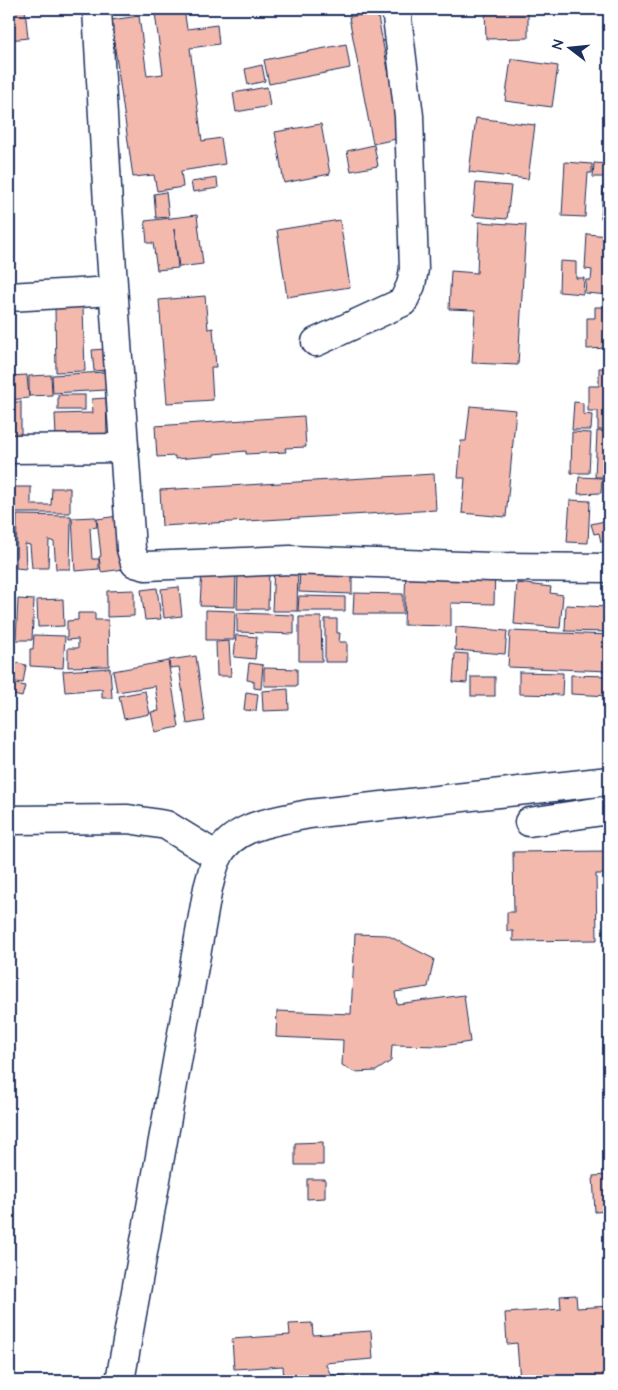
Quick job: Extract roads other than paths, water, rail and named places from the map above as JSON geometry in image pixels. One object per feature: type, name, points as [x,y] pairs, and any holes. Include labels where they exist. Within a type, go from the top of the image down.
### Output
[{"type":"street","points":[[97,9],[124,448],[131,550],[135,563],[146,566],[290,560],[491,567],[609,568]]},
{"type":"street","points":[[316,342],[403,302],[411,285],[414,269],[409,116],[396,9]]},
{"type":"street","points":[[9,297],[114,291]]},
{"type":"street","points":[[9,449],[124,448]]},
{"type":"street","points":[[120,1381],[208,888],[218,856],[234,836],[262,824],[308,814],[609,781]]},
{"type":"street","points":[[528,822],[609,810]]},
{"type":"street","points":[[9,820],[128,819],[166,825],[218,856]]}]
